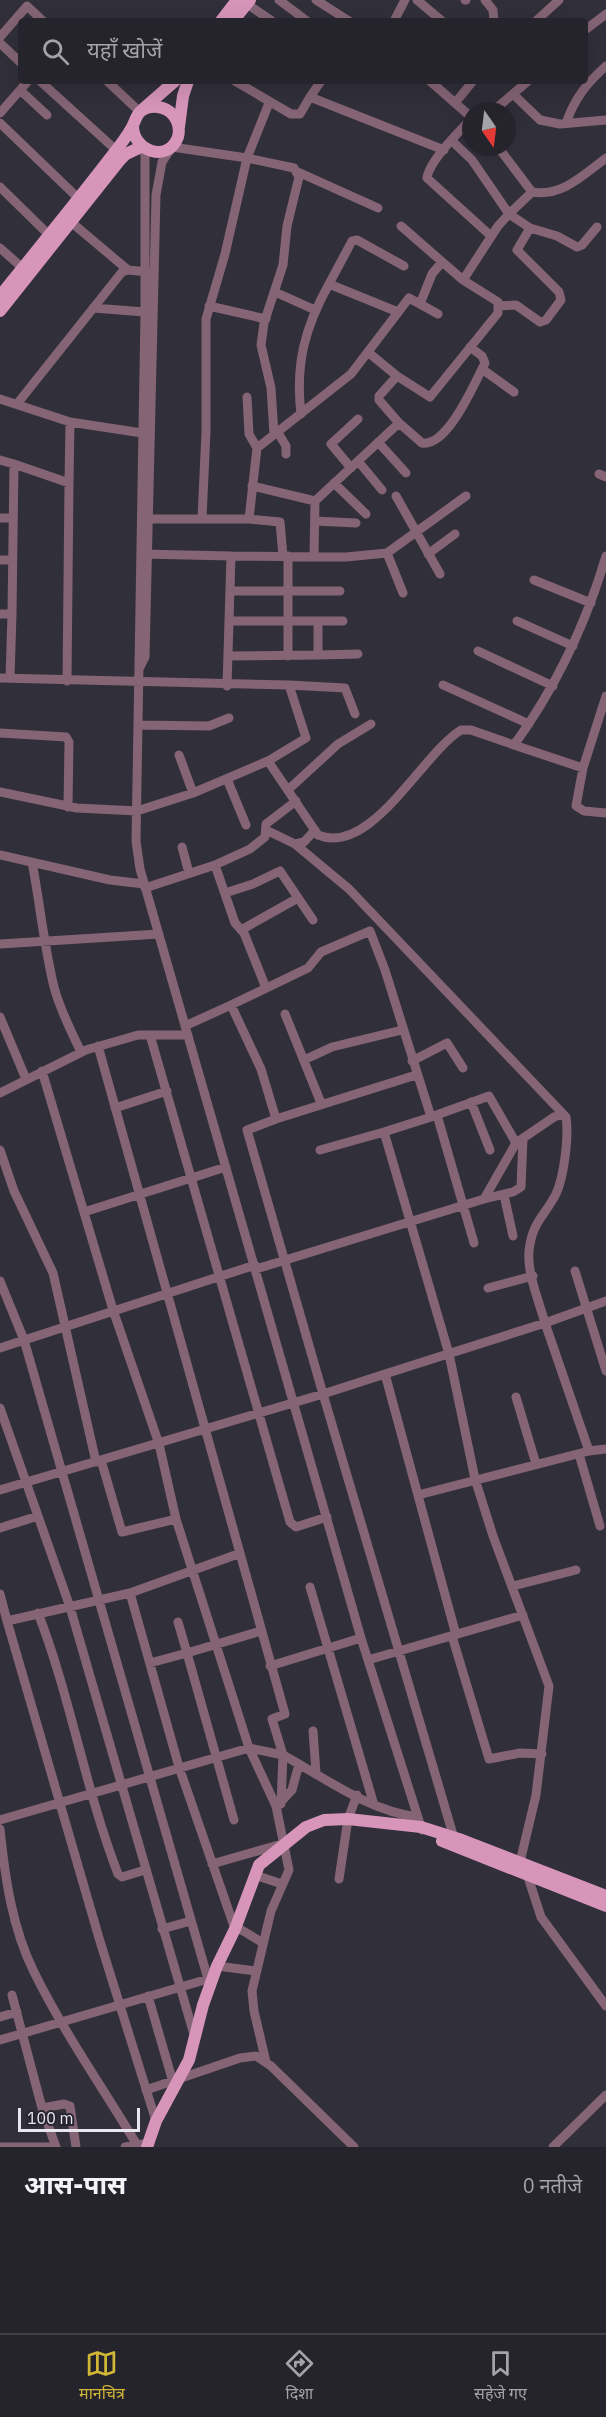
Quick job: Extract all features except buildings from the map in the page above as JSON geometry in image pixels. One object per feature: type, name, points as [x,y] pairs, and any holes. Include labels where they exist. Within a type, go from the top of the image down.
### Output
[{"type":"main road","points":[[224,18],[244,1]]},
{"type":"main road","points":[[235,18],[244,1]]},
{"type":"main road","points":[[0,311],[49,235],[116,150],[140,112],[171,84]]},
{"type":"main road","points":[[0,296],[71,222],[126,154],[143,149],[163,151],[173,145],[179,130],[183,96],[187,84]]},
{"type":"main road","points":[[140,112],[155,106],[163,108],[175,117],[179,130]]},
{"type":"main road","points":[[133,126],[133,134],[143,149]]},
{"type":"main road","points":[[144,2145],[195,2040],[210,1980],[235,1927],[259,1865],[282,1844],[306,1827],[324,1820],[348,1819],[418,1826],[520,1862],[606,1896]]},
{"type":"main road","points":[[418,1826],[606,1906]]},
{"type":"street","points":[[279,0],[303,18]]},
{"type":"street","points":[[316,0],[344,18]]},
{"type":"street","points":[[396,18],[405,0]]},
{"type":"street","points":[[417,0],[438,18]]},
{"type":"street","points":[[485,0],[493,10],[494,18]]},
{"type":"street","points":[[539,18],[560,0]]},
{"type":"street","points":[[244,1],[268,18]]},
{"type":"street","points":[[0,37],[24,3],[40,18]]},
{"type":"street","points":[[588,28],[604,19]]},
{"type":"street","points":[[0,43],[18,60]]},
{"type":"street","points":[[588,82],[606,66]]},
{"type":"street","points":[[0,113],[25,84]]},
{"type":"street","points":[[43,84],[116,150]]},
{"type":"street","points":[[110,84],[140,112]]},
{"type":"street","points":[[240,84],[269,103],[296,116],[300,114],[319,84]]},
{"type":"street","points":[[433,84],[462,110]]},
{"type":"street","points":[[455,103],[471,84]]},
{"type":"street","points":[[504,102],[525,84]]},
{"type":"street","points":[[566,123],[581,88],[586,84]]},
{"type":"street","points":[[20,90],[47,115]]},
{"type":"street","points":[[513,94],[540,120],[566,123],[606,120]]},
{"type":"street","points":[[310,97],[444,150]]},
{"type":"street","points":[[202,518],[207,380],[205,337],[209,306],[225,254],[247,158],[269,103]]},
{"type":"street","points":[[1,125],[78,198]]},
{"type":"street","points":[[462,129],[444,150],[427,178],[491,237]]},
{"type":"street","points":[[452,141],[472,160],[509,214],[530,228],[557,236],[577,247],[582,245],[597,227]]},
{"type":"street","points":[[378,208],[298,172],[294,168],[173,145],[162,162],[145,312],[142,433],[144,554],[136,841],[145,886],[418,1826]]},
{"type":"street","points":[[143,149],[149,272],[148,519],[144,554]]},
{"type":"street","points":[[505,156],[532,192],[546,194],[566,188],[605,160]]},
{"type":"street","points":[[286,454],[286,446],[276,433],[271,388],[261,345],[266,319],[283,265],[298,172]]},
{"type":"street","points":[[0,186],[49,235]]},
{"type":"street","points":[[463,280],[509,214],[532,192]]},
{"type":"street","points":[[71,222],[128,270]]},
{"type":"street","points":[[401,226],[463,280],[500,306],[516,305],[540,322],[546,320],[561,300],[559,292],[517,250],[518,243],[530,228]]},
{"type":"street","points":[[301,414],[298,390],[308,325],[352,241],[357,240],[404,266]]},
{"type":"street","points":[[0,248],[26,271]]},
{"type":"street","points":[[420,304],[432,274],[442,262]]},
{"type":"street","points":[[17,404],[122,272],[128,270],[149,272]]},
{"type":"street","points":[[329,284],[398,312]]},
{"type":"street","points":[[275,292],[315,310]]},
{"type":"street","points":[[257,448],[344,380],[369,353],[409,298],[438,314]]},
{"type":"street","points":[[209,306],[266,319]]},
{"type":"street","points":[[369,353],[397,376],[430,397],[498,313],[500,306]]},
{"type":"street","points":[[93,309],[145,312]]},
{"type":"street","points":[[397,376],[379,396],[379,400],[399,423],[422,443],[430,443],[461,410],[482,369],[485,359],[470,347]]},
{"type":"street","points":[[482,369],[514,392]]},
{"type":"street","points":[[247,397],[249,434],[257,448],[249,519]]},
{"type":"street","points":[[0,399],[70,422],[142,433]]},
{"type":"street","points":[[358,419],[331,444],[382,490]]},
{"type":"street","points":[[67,681],[70,422]]},
{"type":"street","points":[[314,556],[315,501],[399,423]]},
{"type":"street","points":[[378,442],[406,473]]},
{"type":"street","points":[[0,460],[69,483]]},
{"type":"street","points":[[14,464],[12,614],[5,678],[345,688],[355,714]]},
{"type":"street","points":[[334,483],[366,514]]},
{"type":"street","points":[[252,486],[315,501]]},
{"type":"street","points":[[396,496],[440,574]]},
{"type":"street","points":[[144,554],[314,556],[387,553],[466,496]]},
{"type":"street","points":[[0,518],[13,518]]},
{"type":"street","points":[[148,519],[249,519],[280,522],[286,556],[288,656]]},
{"type":"street","points":[[315,521],[356,523]]},
{"type":"street","points":[[428,554],[455,534]]},
{"type":"street","points":[[387,553],[403,593]]},
{"type":"street","points":[[227,686],[231,556]]},
{"type":"street","points":[[514,745],[553,686],[573,645],[591,603],[606,556]]},
{"type":"street","points":[[0,560],[12,560]]},
{"type":"street","points":[[534,580],[591,603]]},
{"type":"street","points":[[230,591],[340,591]]},
{"type":"street","points":[[0,614],[12,614]]},
{"type":"street","points":[[229,621],[343,621]]},
{"type":"street","points":[[318,621],[318,656]]},
{"type":"street","points":[[517,621],[573,645]]},
{"type":"street","points":[[478,651],[553,686]]},
{"type":"street","points":[[228,656],[358,654]]},
{"type":"street","points":[[0,792],[68,807],[137,811],[193,793],[268,761],[306,738],[289,685]]},
{"type":"street","points":[[442,685],[529,724]]},
{"type":"street","points":[[606,696],[583,768],[576,806],[584,811],[606,813]]},
{"type":"street","points":[[139,725],[209,726],[229,718]]},
{"type":"street","points":[[288,789],[339,744],[371,724]]},
{"type":"street","points":[[268,761],[318,835],[328,839],[349,836],[369,823],[460,730],[471,730],[583,768]]},
{"type":"street","points":[[0,733],[66,737],[69,742],[68,807]]},
{"type":"street","points":[[179,755],[193,793]]},
{"type":"street","points":[[227,779],[246,825]]},
{"type":"street","points":[[0,855],[145,886],[215,865],[250,849],[264,837],[266,824],[296,801]]},
{"type":"street","points":[[266,830],[295,844],[349,889],[566,1117],[567,1126],[560,1183],[554,1197],[538,1220],[531,1244],[533,1276],[545,1323],[589,1451]]},
{"type":"street","points":[[295,844],[304,842],[315,830]]},
{"type":"street","points":[[182,847],[189,873]]},
{"type":"street","points":[[32,862],[44,942],[61,1008],[81,1052]]},
{"type":"street","points":[[215,865],[235,923],[241,930],[267,988]]},
{"type":"street","points":[[225,893],[253,884],[280,871],[313,921]]},
{"type":"street","points":[[241,930],[298,898]]},
{"type":"street","points":[[2,1089],[98,1046],[138,1035],[187,1030],[231,1005],[308,968],[321,952],[370,931],[385,970],[416,1075],[434,1116],[474,1243]]},
{"type":"street","points":[[0,944],[159,934]]},
{"type":"street","points":[[231,1005],[261,1069],[276,1119]]},
{"type":"street","points":[[285,1014],[321,1103]]},
{"type":"street","points":[[0,1017],[26,1079]]},
{"type":"street","points":[[304,1060],[332,1047],[402,1030]]},
{"type":"street","points":[[150,1035],[257,1414],[290,1522],[296,1527],[327,1517]]},
{"type":"street","points":[[412,1061],[447,1043],[463,1068]]},
{"type":"street","points":[[98,1046],[169,1293],[238,1554],[285,1714],[272,1719],[283,1755],[278,1805],[282,1844],[289,1870],[282,1884],[263,1943],[256,1971],[252,2003],[266,2062]]},
{"type":"street","points":[[42,1071],[113,1310],[159,1444],[176,1520],[249,1748],[278,1805]]},
{"type":"street","points":[[416,1075],[321,1103],[247,1130],[454,1838]]},
{"type":"street","points":[[116,1108],[167,1091]]},
{"type":"street","points":[[0,1348],[219,1276],[284,1262],[484,1199],[504,1195],[521,1187],[519,1140],[489,1096],[384,1132],[320,1150]]},
{"type":"street","points":[[471,1102],[490,1150]]},
{"type":"street","points":[[484,1199],[519,1140],[560,1115],[566,1117]]},
{"type":"street","points":[[384,1132],[449,1354],[475,1479],[549,1686],[535,1804],[520,1862]]},
{"type":"street","points":[[0,1150],[14,1191],[53,1273],[66,1327],[77,1390],[122,1532],[176,1520]]},
{"type":"street","points":[[84,1212],[226,1167]]},
{"type":"street","points":[[504,1195],[513,1236]]},
{"type":"street","points":[[575,1270],[606,1371]]},
{"type":"street","points":[[488,1288],[533,1276]]},
{"type":"street","points":[[0,1281],[24,1340],[148,1776],[210,1980],[119,2004],[0,2040]]},
{"type":"street","points":[[0,1490],[295,1403],[545,1323],[606,1301]]},
{"type":"street","points":[[385,1374],[489,1759],[520,1753],[542,1754]]},
{"type":"street","points":[[516,1397],[536,1464]]},
{"type":"street","points":[[0,1408],[28,1482],[70,1607],[195,2040]]},
{"type":"street","points":[[418,1495],[589,1451],[606,1449]]},
{"type":"street","points":[[579,1454],[600,1526]]},
{"type":"street","points":[[0,1528],[38,1516]]},
{"type":"street","points":[[7,1621],[99,1598],[130,1593],[238,1554]]},
{"type":"street","points":[[513,1586],[576,1570]]},
{"type":"street","points":[[310,1587],[374,1805]]},
{"type":"street","points":[[130,1593],[179,1767],[235,1927],[263,1943]]},
{"type":"street","points":[[0,1594],[2,1609],[156,2121]]},
{"type":"street","points":[[38,1613],[49,1641],[90,1793],[120,1876],[145,1870]]},
{"type":"street","points":[[368,1660],[523,1615]]},
{"type":"street","points":[[178,1622],[234,1820]]},
{"type":"street","points":[[150,1663],[261,1631]]},
{"type":"street","points":[[270,1666],[362,1638]]},
{"type":"street","points":[[313,1731],[316,1773]]},
{"type":"street","points":[[0,1820],[249,1748],[283,1755],[374,1805],[418,1826]]},
{"type":"street","points":[[278,1805],[292,1790],[299,1764]]},
{"type":"street","points":[[339,1880],[348,1819],[357,1795]]},
{"type":"street","points":[[0,1829],[9,1893],[21,1937],[34,1972],[63,2021],[144,2145],[125,2147]]},
{"type":"street","points":[[212,1864],[282,1844]]},
{"type":"street","points":[[527,1874],[541,1917],[606,2006]]},
{"type":"street","points":[[255,1875],[282,1884]]},
{"type":"street","points":[[162,1929],[191,1921]]},
{"type":"street","points":[[216,1966],[256,1971]]},
{"type":"street","points":[[0,2147],[56,2147],[42,2108],[12,1995]]},
{"type":"street","points":[[148,1996],[176,2081]]},
{"type":"street","points":[[0,2017],[17,2012]]},
{"type":"street","points":[[146,2090],[240,2058],[256,2056],[266,2062],[354,2147]]},
{"type":"street","points":[[553,2147],[606,2095]]},
{"type":"street","points":[[42,2108],[63,2104],[70,2106],[76,2147]]}]
